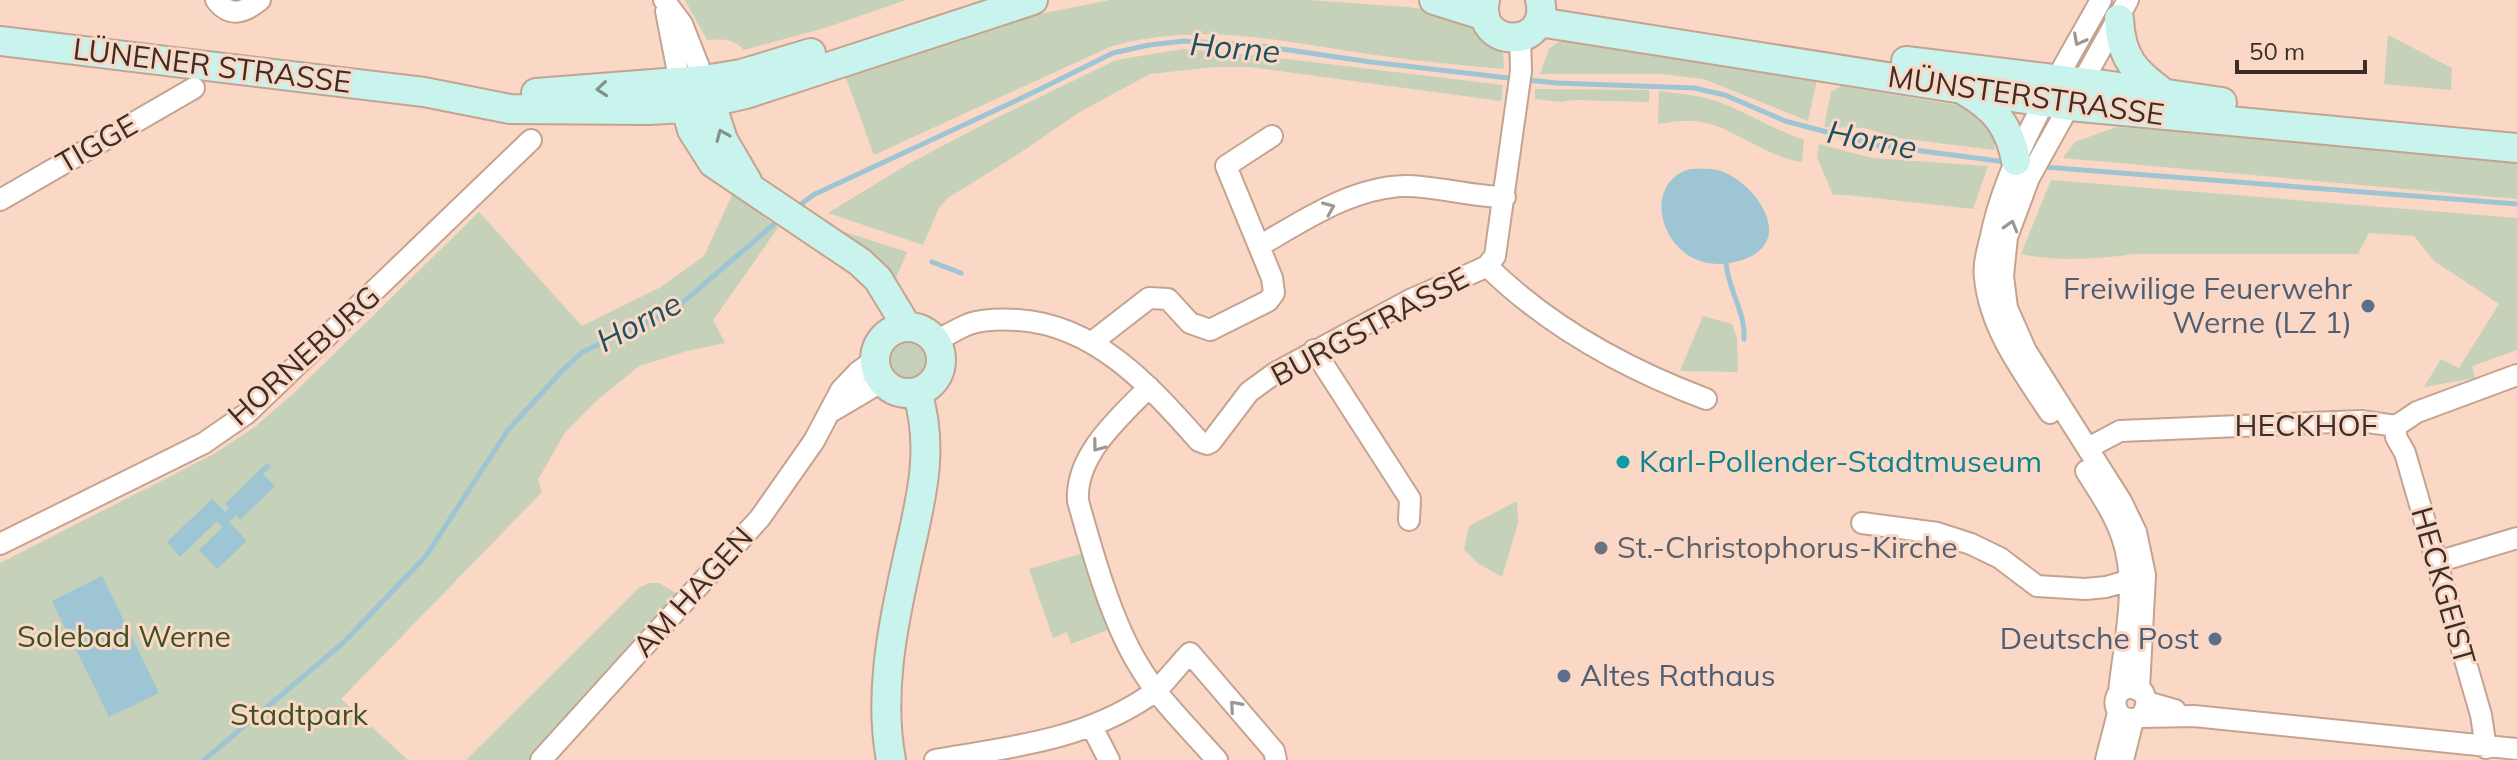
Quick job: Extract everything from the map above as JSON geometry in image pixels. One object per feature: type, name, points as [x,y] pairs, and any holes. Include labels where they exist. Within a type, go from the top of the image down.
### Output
[{"type":"main road","points":[[694,93],[741,74],[997,0]]},
{"type":"main road","points":[[694,93],[746,94],[1033,0]]},
{"type":"main road","name":"MÜNSTERSTRASSE","points":[[1434,0],[1485,8],[1491,28],[1512,38],[1535,16]]},
{"type":"main road","points":[[2116,6],[2128,60],[2166,95]]},
{"type":"main road","name":"MÜNSTERSTRASSE","points":[[1535,16],[1764,44],[2065,93],[2517,148]]},
{"type":"main road","name":"MÜNSTERSTRASSE","points":[[1535,16],[1961,88],[2166,95],[2338,120],[2517,134]]},
{"type":"main road","name":"LÜNENER STRASSE","points":[[0,41],[424,92],[694,93]]},
{"type":"main road","points":[[1961,88],[1992,109],[2003,121],[2023,156]]},
{"type":"main road","points":[[694,93],[760,194],[847,255],[881,316],[887,351],[899,391],[917,392],[927,387],[939,371],[940,351],[935,341],[918,328],[887,351]]},
{"type":"main road","points":[[891,760],[885,702],[890,653],[926,474],[927,437],[917,392]]},
{"type":"street","points":[[216,0],[234,13],[253,5]]},
{"type":"street","points":[[663,0],[682,24],[694,93]]},
{"type":"street","points":[[2116,6],[1997,203],[1984,274],[1992,311],[2016,362],[2109,509],[2138,578]]},
{"type":"street","name":"BURGSTRASSE","points":[[1149,387],[1199,441],[1207,444],[1215,438],[1249,392],[1275,373],[1410,300],[1487,266],[1495,256],[1499,243],[1521,71],[1535,16]]},
{"type":"street","name":"TIGGE","points":[[0,200],[194,88]]},
{"type":"street","points":[[1091,343],[1149,298],[1168,299],[1190,323],[1210,330],[1268,301],[1275,287],[1261,245],[1226,166],[1272,136]]},
{"type":"street","name":"HORNEBURG","points":[[0,544],[204,443],[246,414],[531,140]]},
{"type":"street","points":[[2023,156],[2007,237],[2003,276],[2007,308],[2026,351],[2121,501],[2136,532],[2138,578],[2133,705],[2123,760]]},
{"type":"street","points":[[1261,245],[1313,214],[1362,194],[1404,186],[1505,197]]},
{"type":"street","points":[[1487,266],[1527,301],[1573,333],[1647,375],[1706,399]]},
{"type":"street","points":[[935,341],[969,324],[1006,320],[1066,328],[1127,366],[1149,387],[1091,454],[1077,487],[1083,518],[1120,628],[1136,662],[1217,760]]},
{"type":"street","points":[[1314,350],[1410,499],[1409,520]]},
{"type":"street","name":"AM HAGEN","points":[[541,760],[760,518],[814,441],[841,390],[858,372],[887,351]]},
{"type":"street","name":"HECKHOF","points":[[2088,448],[2120,431],[2361,421],[2396,426],[2417,412],[2517,375]]},
{"type":"street","name":"HECKGEIST","points":[[2396,426],[2396,437],[2405,453],[2481,715],[2486,748]]},
{"type":"street","points":[[1862,523],[1937,533],[1971,544],[2000,558],[2037,586],[2076,590],[2106,587],[2138,578]]},
{"type":"street","points":[[2437,562],[2517,538]]},
{"type":"street","points":[[935,760],[1055,740],[1092,727],[1148,696],[1190,653],[1274,751],[1276,760]]},
{"type":"street","points":[[2133,705],[2194,716],[2517,749]]},
{"type":"street","points":[[2106,760],[2133,705]]},
{"type":"street","points":[[1092,727],[1109,760]]},
{"type":"green space","points":[[685,0],[906,0],[825,28],[744,50],[731,41],[707,40]]},
{"type":"green space","points":[[1110,0],[1308,0],[1461,14],[1503,50],[1504,69],[1244,36],[1212,34],[1147,39],[1112,46],[874,155],[843,70],[1029,16]]},
{"type":"green space","points":[[2388,35],[2452,68],[2451,90],[2384,84]]},
{"type":"green space","points":[[1566,36],[1818,75],[1808,121],[1704,79],[1661,74],[1540,74],[1549,49]]},
{"type":"green space","points":[[1184,49],[1503,85],[1501,101],[1250,67],[1215,67],[1150,74],[1078,113],[948,198],[939,208],[923,245],[828,213],[910,163],[1116,60]]},
{"type":"green space","points":[[1841,86],[1975,108],[1995,137],[1994,150],[1898,138],[1864,128],[1824,127],[1831,92]]},
{"type":"green space","points":[[1535,89],[1649,90],[1649,102],[1561,102],[1535,99]]},
{"type":"green space","points":[[1659,91],[1714,100],[1804,140],[1802,162],[1775,154],[1710,124],[1677,121],[1658,124]]},
{"type":"green space","points":[[2116,127],[2369,145],[2517,161],[2517,199],[2063,158],[2075,142]]},
{"type":"green space","points":[[1819,144],[1872,158],[1988,166],[1973,209],[1833,195],[1817,157]]},
{"type":"green space","points":[[2051,180],[2517,218],[2517,350],[2472,366],[2475,378],[2424,387],[2441,359],[2459,368],[2499,304],[2434,261],[2414,236],[2369,233],[2358,254],[2134,254],[2078,259],[2021,254]]},
{"type":"green space","name":"Solebad Werne","points":[[733,193],[778,228],[713,320],[725,343],[639,366],[594,403],[564,434],[538,480],[542,492],[341,699],[408,760],[0,760],[0,563],[212,455],[255,427],[295,392],[479,212],[582,326],[661,287],[704,256]]},
{"type":"green space","points":[[841,233],[907,252],[894,283]]},
{"type":"green space","points":[[1703,316],[1732,324],[1737,338],[1738,372],[1680,371]]},
{"type":"green space","points":[[909,339],[923,345],[929,359],[923,373],[909,379],[895,373],[889,359],[895,345]]},
{"type":"green space","points":[[1517,501],[1518,523],[1502,577],[1479,564],[1464,550],[1469,526]]},
{"type":"green space","points":[[1087,552],[1113,628],[1071,644],[1067,632],[1053,638],[1029,569]]},
{"type":"green space","points":[[649,583],[659,583],[679,595],[530,760],[466,760],[639,588]]},
{"type":"water","points":[[1691,169],[1721,171],[1747,188],[1758,200],[1769,227],[1767,240],[1758,252],[1742,260],[1716,264],[1694,258],[1677,246],[1666,229],[1662,211],[1664,193],[1673,178]]},
{"type":"water","points":[[267,463],[271,467],[263,474],[275,486],[240,520],[236,515],[229,522],[247,541],[217,569],[199,550],[223,527],[217,521],[180,557],[167,542],[212,499],[226,512],[229,508],[225,504]]},
{"type":"water","points":[[102,576],[159,693],[109,717],[52,601]]},
{"type":"waterway","name":"Horne","points":[[795,209],[813,195],[1113,53],[1149,45],[1184,41],[1255,45],[1517,79]]},
{"type":"waterway","name":"Horne","points":[[1527,80],[1694,88],[1725,95],[1785,121],[1876,145],[2006,162]]},
{"type":"waterway","name":"Horne","points":[[2044,167],[2517,204]]},
{"type":"waterway","name":"Horne","points":[[204,760],[343,643],[426,556],[508,430],[582,352],[675,309],[780,219]]},
{"type":"waterway","points":[[932,262],[961,273]]},
{"type":"waterway","points":[[1726,263],[1742,320],[1744,339]]},
{"type":"place","name":"Freiwilige Feuerwehr Werne (LZ 1)","points":[[2368,306]]},
{"type":"place","name":"Karl-Pollender-Stadtmuseum","points":[[1623,462]]},
{"type":"place","name":"St.-Christophorus-Kirche","points":[[1601,548]]},
{"type":"place","name":"Deutsche Post","points":[[2215,639]]},
{"type":"place","name":"Altes Rathaus","points":[[1564,676]]},
{"type":"park label","name":"Stadtpark","points":[[299,715]]}]
